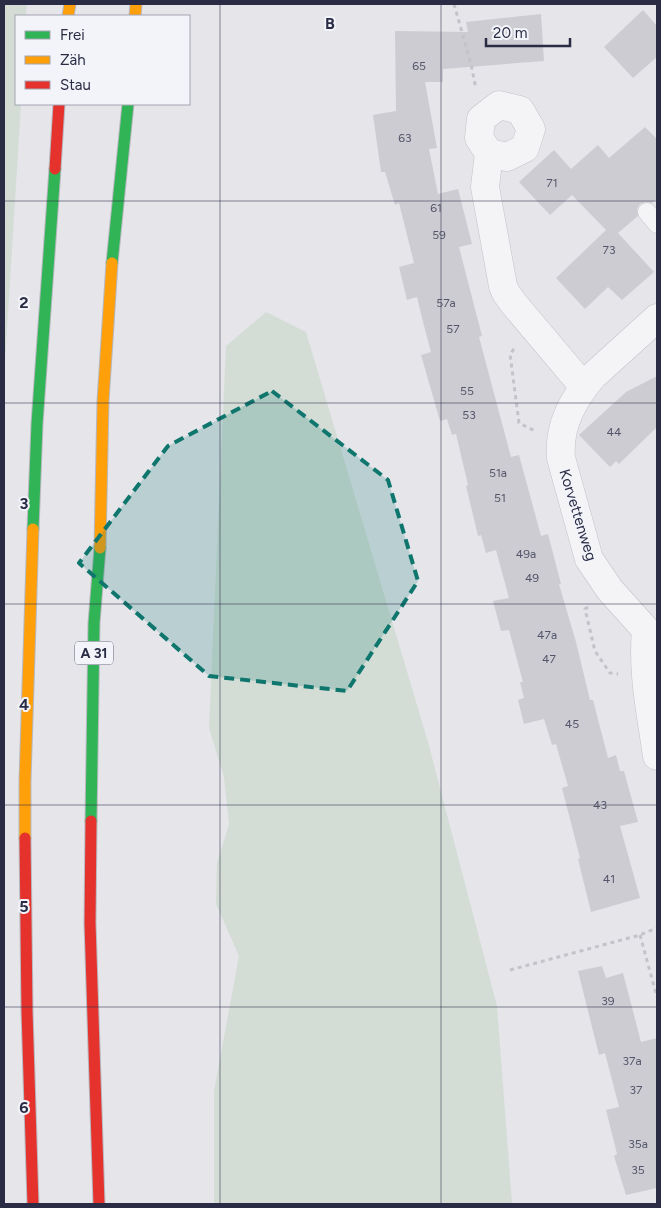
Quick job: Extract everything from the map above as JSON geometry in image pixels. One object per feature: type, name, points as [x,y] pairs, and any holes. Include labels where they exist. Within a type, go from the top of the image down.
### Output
[{"type":"highway","points":[[33,1204],[27,1011],[26,780],[37,424],[60,105]]},
{"type":"highway","name":"A 31","points":[[99,1204],[90,923],[94,623],[100,556],[103,401],[113,249],[128,105]]},
{"type":"street","points":[[489,153],[507,157],[525,148],[531,129],[520,110],[499,105],[481,119],[479,138],[489,153],[485,187],[503,286],[506,293],[530,324],[584,387]]},
{"type":"street","name":"Korvettenweg","points":[[657,318],[593,376],[584,387],[571,407],[560,444],[561,458],[589,559],[610,590],[652,628],[644,651],[646,680],[657,756]]},
{"type":"path","points":[[454,4],[471,64],[481,119]]},
{"type":"path","points":[[530,324],[510,354],[519,423],[560,444]]},
{"type":"path","points":[[610,590],[585,609],[595,651],[610,672],[646,680]]},
{"type":"path","points":[[510,970],[640,935],[657,928]]},
{"type":"path","points":[[640,935],[657,997]]},
{"type":"highlighted area","points":[[272,391],[388,480],[418,581],[347,691],[209,676],[79,563],[168,446]]},
{"type":"shaded area","points":[[4,4],[27,4],[26,15],[15,15],[15,105],[21,105],[4,378]]},
{"type":"shaded area","points":[[266,312],[306,332],[428,742],[497,1006],[512,1204],[214,1204],[214,1091],[239,956],[216,904],[217,863],[229,824],[224,777],[209,728],[226,346]]},
{"type":"building","points":[[643,10],[657,26],[657,57],[633,78],[604,47]]},
{"type":"building","points":[[541,14],[544,61],[443,69],[443,82],[425,82],[437,148],[429,149],[438,194],[458,189],[472,244],[459,247],[482,336],[479,337],[511,457],[519,455],[541,536],[548,534],[561,584],[559,584],[590,700],[593,700],[608,758],[616,755],[620,771],[624,771],[638,822],[620,826],[640,898],[591,912],[578,859],[580,858],[562,788],[568,786],[556,744],[552,745],[544,719],[524,724],[518,700],[524,698],[520,682],[523,682],[509,630],[501,631],[493,601],[509,598],[496,550],[486,553],[481,535],[478,536],[456,434],[452,435],[447,419],[440,421],[421,355],[431,352],[417,297],[407,300],[399,267],[414,263],[399,203],[395,205],[385,172],[381,172],[373,115],[396,111],[395,31],[468,32],[466,22]]},
{"type":"building","points":[[645,127],[657,139],[657,199],[652,203],[640,204],[637,209],[638,216],[618,233],[654,272],[622,300],[608,287],[585,309],[556,278],[606,230],[572,195],[550,215],[519,182],[554,150],[571,169],[598,145],[609,158]]},
{"type":"building","points":[[657,376],[657,427],[619,464],[616,461],[610,467],[579,435],[626,392]]},
{"type":"building","points":[[602,966],[606,978],[623,973],[641,1042],[657,1038],[657,1188],[626,1195],[614,1156],[617,1154],[606,1110],[619,1107],[605,1053],[599,1055],[578,971]]},
{"type":"traffic: fast","points":[[112,263],[128,105]]},
{"type":"traffic: fast","points":[[33,529],[37,424],[55,169]]},
{"type":"traffic: fast","points":[[91,821],[94,623],[100,548]]},
{"type":"traffic: slow","points":[[68,15],[70,4]]},
{"type":"traffic: slow","points":[[135,15],[136,4]]},
{"type":"traffic: slow","points":[[100,548],[103,401],[112,263]]},
{"type":"traffic: slow","points":[[25,838],[25,780],[33,529]]},
{"type":"traffic: jam","points":[[55,169],[59,105]]},
{"type":"traffic: jam","points":[[91,821],[90,923],[99,1204]]},
{"type":"traffic: jam","points":[[25,838],[27,1011],[33,1204]]}]
